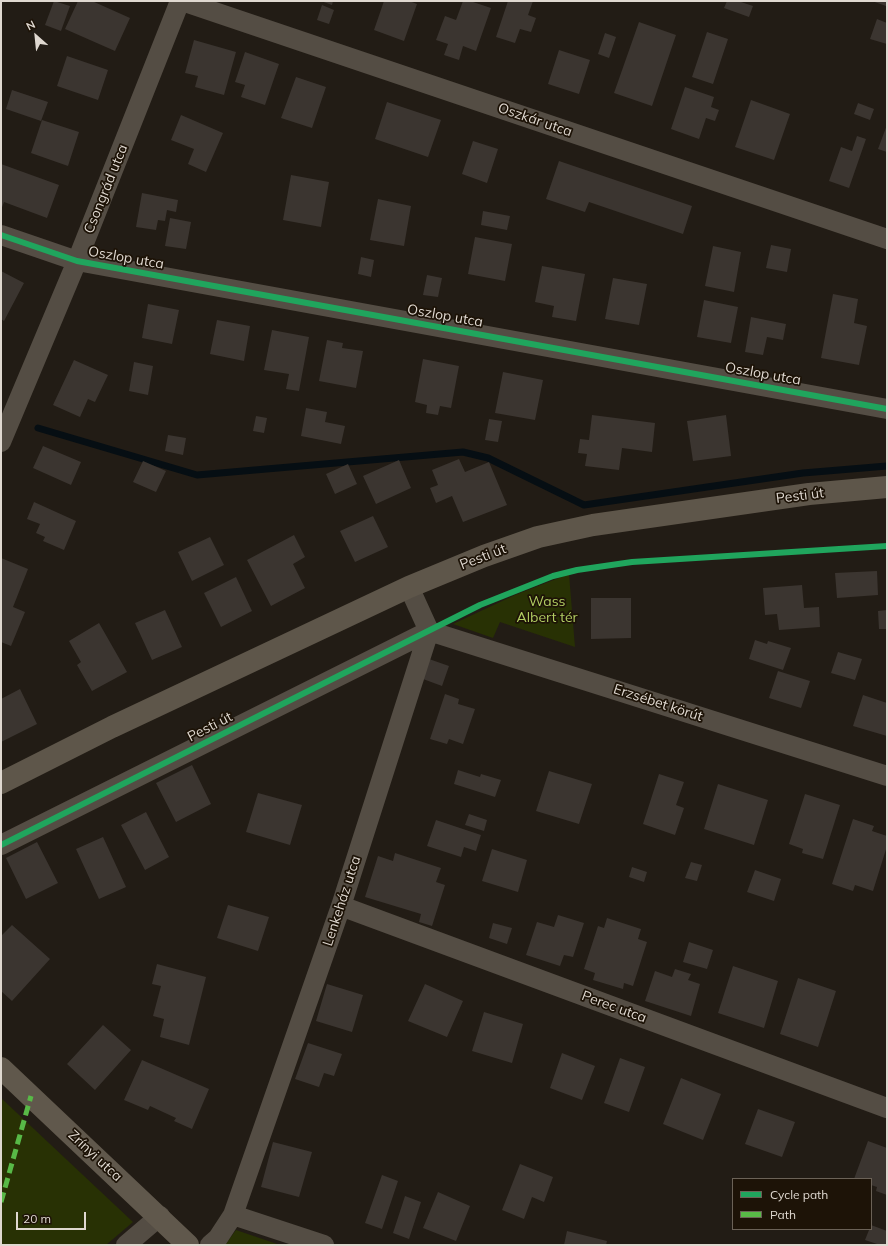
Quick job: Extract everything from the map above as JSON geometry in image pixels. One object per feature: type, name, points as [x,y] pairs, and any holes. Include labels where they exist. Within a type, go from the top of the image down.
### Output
[{"type":"main road","name":"Pesti út","points":[[1,783],[112,727],[409,587],[484,556],[538,537],[593,524],[809,494],[887,487]]},
{"type":"main road","name":"Zrínyi utca","points":[[1,1068],[160,1216],[188,1245]]},
{"type":"street","name":"Oszkár utca","points":[[181,1],[887,239]]},
{"type":"street","name":"Csongrád utca","points":[[1,442],[77,261],[181,1]]},
{"type":"street","name":"Oszlop utca","points":[[1,235],[77,261],[887,409]]},
{"type":"street","points":[[409,587],[429,631]]},
{"type":"street","name":"Erzsébet körút","points":[[429,631],[887,776]]},
{"type":"street","name":"Pesti út","points":[[1,845],[429,631]]},
{"type":"street","name":"Lenkeház utca","points":[[210,1245],[218,1238],[233,1215],[341,906],[429,631]]},
{"type":"street","name":"Perec utca","points":[[341,906],[887,1108]]},
{"type":"street","points":[[233,1215],[324,1245]]},
{"type":"street","points":[[126,1245],[160,1216]]},
{"type":"green space","name":"Wass Albert tér","points":[[569,574],[575,647],[500,622],[493,638],[453,624],[515,595]]},
{"type":"green space","points":[[1,1098],[133,1222],[106,1245],[1,1245]]},
{"type":"green space","points":[[236,1230],[280,1245],[225,1245]]},
{"type":"building","points":[[54,1],[70,6],[61,31],[45,25]]},
{"type":"building","points":[[78,1],[92,1],[130,18],[115,51],[65,29]]},
{"type":"building","points":[[321,1],[333,1],[332,5]]},
{"type":"building","points":[[384,1],[409,1],[417,4],[404,41],[374,30]]},
{"type":"building","points":[[463,1],[470,1],[491,8],[476,51],[463,46],[459,60],[444,55],[448,44],[436,40],[445,16],[456,20]]},
{"type":"building","points":[[508,1],[533,1],[528,15],[536,18],[531,32],[520,29],[515,43],[496,37]]},
{"type":"building","points":[[727,1],[738,1],[753,6],[749,17],[724,8]]},
{"type":"building","points":[[872,1],[887,1],[887,4],[886,6]]},
{"type":"building","points":[[322,5],[334,10],[329,24],[317,20]]},
{"type":"building","points":[[877,19],[887,23],[887,44],[870,39]]},
{"type":"building","points":[[639,22],[676,35],[652,106],[614,93]]},
{"type":"building","points":[[707,32],[728,39],[713,84],[692,77]]},
{"type":"building","points":[[605,33],[616,37],[609,58],[598,54]]},
{"type":"building","points":[[194,40],[236,52],[224,95],[195,87],[198,76],[185,73]]},
{"type":"building","points":[[559,50],[590,60],[579,94],[548,84]]},
{"type":"building","points":[[245,52],[279,64],[265,105],[241,97],[245,85],[235,82]]},
{"type":"building","points":[[67,56],[108,70],[98,100],[57,86]]},
{"type":"building","points":[[296,77],[326,87],[312,128],[281,118]]},
{"type":"building","points":[[685,87],[714,97],[711,107],[719,110],[715,121],[706,118],[699,139],[671,129]]},
{"type":"building","points":[[12,90],[48,102],[41,121],[6,109]]},
{"type":"building","points":[[751,100],[790,114],[774,160],[735,147]]},
{"type":"building","points":[[387,102],[441,120],[428,157],[375,139]]},
{"type":"building","points":[[858,103],[874,109],[870,120],[854,114]]},
{"type":"building","points":[[181,115],[223,133],[206,172],[188,164],[194,149],[171,140]]},
{"type":"building","points":[[42,120],[79,132],[68,166],[31,153]]},
{"type":"building","points":[[887,125],[887,152],[878,149]]},
{"type":"building","points":[[857,136],[866,139],[849,188],[829,181],[841,147],[852,151]]},
{"type":"building","points":[[473,141],[498,149],[487,183],[462,174]]},
{"type":"building","points":[[559,161],[692,206],[683,234],[589,202],[585,212],[546,199]]},
{"type":"building","points":[[1,164],[59,185],[47,218],[4,202],[1,210]]},
{"type":"building","points":[[291,175],[329,182],[321,227],[283,220]]},
{"type":"building","points":[[142,193],[178,200],[176,212],[167,210],[165,221],[158,220],[156,230],[136,227]]},
{"type":"building","points":[[378,199],[411,206],[404,246],[370,240]]},
{"type":"building","points":[[483,211],[510,216],[507,230],[481,225]]},
{"type":"building","points":[[170,218],[191,222],[186,249],[165,246]]},
{"type":"building","points":[[475,237],[512,244],[505,281],[468,274]]},
{"type":"building","points":[[771,245],[791,249],[787,272],[766,268]]},
{"type":"building","points":[[713,246],[741,252],[734,292],[705,286]]},
{"type":"building","points":[[361,257],[374,260],[371,277],[358,274]]},
{"type":"building","points":[[542,266],[585,274],[576,321],[552,317],[554,306],[535,302]]},
{"type":"building","points":[[1,271],[24,283],[4,321],[1,319]]},
{"type":"building","points":[[427,275],[442,278],[438,297],[423,295]]},
{"type":"building","points":[[613,278],[647,284],[639,325],[605,319]]},
{"type":"building","points":[[833,294],[858,299],[854,323],[867,326],[859,365],[821,358]]},
{"type":"building","points":[[704,300],[738,307],[731,343],[697,337]]},
{"type":"building","points":[[148,304],[179,310],[172,344],[142,338]]},
{"type":"building","points":[[751,317],[786,324],[783,340],[767,337],[763,355],[745,352]]},
{"type":"building","points":[[217,320],[250,326],[244,361],[210,354]]},
{"type":"building","points":[[272,330],[309,337],[299,391],[286,389],[289,374],[264,370]]},
{"type":"building","points":[[327,340],[343,343],[342,348],[363,351],[356,388],[319,381]]},
{"type":"building","points":[[423,359],[459,366],[451,408],[440,406],[438,415],[426,413],[427,405],[415,402]]},
{"type":"building","points":[[74,360],[108,375],[95,402],[88,399],[80,417],[53,405]]},
{"type":"building","points":[[134,362],[153,366],[148,395],[129,391]]},
{"type":"building","points":[[503,372],[543,380],[535,420],[495,413]]},
{"type":"building","points":[[306,408],[327,412],[325,422],[345,426],[341,444],[301,436]]},
{"type":"building","points":[[592,415],[655,423],[652,452],[622,448],[619,470],[585,466],[587,454],[578,453],[580,439],[589,440]]},
{"type":"building","points":[[726,415],[731,456],[693,461],[687,421]]},
{"type":"building","points":[[256,416],[267,418],[264,433],[253,431]]},
{"type":"building","points":[[489,419],[502,421],[498,442],[485,440]]},
{"type":"building","points":[[168,435],[186,438],[183,455],[165,451]]},
{"type":"building","points":[[43,446],[81,462],[71,485],[33,468]]},
{"type":"building","points":[[459,459],[465,472],[489,462],[507,505],[463,522],[452,496],[436,503],[430,488],[438,485],[432,470]]},
{"type":"building","points":[[399,460],[411,488],[376,504],[363,476]]},
{"type":"building","points":[[143,461],[166,471],[156,492],[133,482]]},
{"type":"building","points":[[348,464],[357,484],[335,494],[326,474]]},
{"type":"building","points":[[34,502],[76,521],[64,550],[43,541],[45,537],[36,533],[40,524],[27,519]]},
{"type":"building","points":[[373,516],[388,547],[355,562],[340,531]]},
{"type":"building","points":[[294,535],[305,557],[293,564],[305,588],[271,606],[247,560]]},
{"type":"building","points":[[210,537],[224,565],[192,581],[178,552]]},
{"type":"building","points":[[1,558],[28,569],[13,607],[25,612],[11,646],[1,642]]},
{"type":"building","points":[[877,571],[878,595],[837,598],[835,573]]},
{"type":"building","points":[[236,577],[252,611],[221,627],[204,593]]},
{"type":"building","points":[[802,585],[804,608],[819,607],[820,627],[779,630],[777,614],[765,615],[763,588]]},
{"type":"building","points":[[591,598],[631,598],[631,638],[591,639]]},
{"type":"building","points":[[165,610],[182,647],[152,660],[135,623]]},
{"type":"building","points":[[887,610],[887,629],[879,629],[878,611]]},
{"type":"building","points":[[99,623],[127,672],[92,691],[77,665],[81,662],[69,641]]},
{"type":"building","points":[[755,640],[767,644],[768,641],[791,648],[783,670],[749,659]]},
{"type":"building","points":[[838,652],[862,659],[855,680],[831,673]]},
{"type":"building","points":[[429,659],[449,666],[442,686],[423,679]]},
{"type":"building","points":[[778,671],[810,681],[801,708],[769,698]]},
{"type":"building","points":[[20,689],[37,724],[1,742],[1,699]]},
{"type":"building","points":[[445,694],[459,699],[458,704],[475,709],[463,744],[449,739],[447,744],[430,739]]},
{"type":"building","points":[[863,695],[887,703],[887,736],[853,726]]},
{"type":"building","points":[[192,765],[211,804],[176,822],[156,783]]},
{"type":"building","points":[[458,770],[480,777],[481,774],[501,780],[495,797],[454,784]]},
{"type":"building","points":[[549,771],[592,784],[579,824],[536,811]]},
{"type":"building","points":[[659,774],[684,782],[676,805],[684,808],[675,835],[643,824]]},
{"type":"building","points":[[718,784],[768,800],[754,845],[704,829]]},
{"type":"building","points":[[258,793],[302,805],[290,845],[246,832]]},
{"type":"building","points":[[805,794],[840,805],[823,859],[802,853],[803,849],[789,844]]},
{"type":"building","points":[[146,812],[169,857],[145,870],[121,825]]},
{"type":"building","points":[[469,814],[487,820],[484,831],[465,825]]},
{"type":"building","points":[[853,819],[874,826],[872,831],[887,836],[887,846],[873,891],[855,885],[853,891],[832,884]]},
{"type":"building","points":[[436,820],[481,835],[476,851],[464,847],[461,857],[427,846]]},
{"type":"building","points":[[103,837],[126,887],[99,899],[76,849]]},
{"type":"building","points":[[37,842],[58,883],[26,899],[6,858]]},
{"type":"building","points":[[492,849],[527,860],[518,892],[482,881]]},
{"type":"building","points":[[395,853],[441,868],[436,882],[445,885],[432,926],[419,922],[421,914],[365,897],[378,856],[393,861]]},
{"type":"building","points":[[691,862],[702,865],[697,881],[685,878]]},
{"type":"building","points":[[632,867],[647,872],[644,882],[629,877]]},
{"type":"building","points":[[755,870],[781,879],[774,901],[747,892]]},
{"type":"building","points":[[228,905],[269,917],[258,951],[217,938]]},
{"type":"building","points":[[558,915],[584,923],[573,957],[564,955],[560,966],[526,955],[537,922],[554,927]]},
{"type":"building","points":[[607,918],[641,929],[638,939],[647,942],[633,986],[624,983],[623,989],[593,980],[595,973],[584,969],[598,926],[604,928]]},
{"type":"building","points":[[493,923],[512,928],[507,944],[489,938]]},
{"type":"building","points":[[12,925],[50,959],[12,1001],[1,991],[1,936]]},
{"type":"building","points":[[689,942],[713,950],[707,969],[683,962]]},
{"type":"building","points":[[157,964],[206,977],[189,1045],[160,1037],[164,1019],[153,1016],[161,986],[152,984]]},
{"type":"building","points":[[733,966],[778,981],[764,1028],[718,1013]]},
{"type":"building","points":[[675,969],[691,974],[688,980],[700,984],[691,1016],[645,1001],[655,971],[672,977]]},
{"type":"building","points":[[798,978],[836,991],[818,1047],[780,1034]]},
{"type":"building","points":[[327,984],[363,995],[352,1032],[316,1021]]},
{"type":"building","points":[[425,984],[463,1001],[447,1037],[408,1021]]},
{"type":"building","points":[[484,1012],[523,1024],[512,1063],[472,1051]]},
{"type":"building","points":[[103,1025],[131,1050],[95,1090],[67,1064]]},
{"type":"building","points":[[308,1043],[342,1054],[334,1076],[324,1073],[319,1087],[295,1079]]},
{"type":"building","points":[[562,1053],[595,1066],[582,1100],[550,1088]]},
{"type":"building","points":[[620,1058],[645,1067],[629,1112],[604,1103]]},
{"type":"building","points":[[142,1060],[209,1089],[192,1129],[174,1121],[176,1118],[150,1106],[148,1110],[124,1100]]},
{"type":"building","points":[[681,1078],[721,1094],[703,1140],[663,1124]]},
{"type":"building","points":[[758,1109],[795,1122],[782,1157],[745,1144]]},
{"type":"building","points":[[868,1141],[887,1148],[887,1195],[876,1191],[877,1187],[872,1185],[872,1178],[854,1178]]},
{"type":"building","points":[[273,1142],[312,1152],[299,1197],[261,1187]]},
{"type":"building","points":[[520,1164],[553,1177],[544,1202],[532,1197],[524,1219],[502,1210]]},
{"type":"building","points":[[382,1175],[398,1181],[382,1229],[365,1223]]},
{"type":"building","points":[[438,1192],[470,1206],[456,1241],[423,1228]]},
{"type":"building","points":[[405,1196],[421,1202],[409,1239],[393,1233]]},
{"type":"building","points":[[872,1225],[887,1231],[887,1245],[880,1245],[865,1240],[869,1230],[872,1230]]},
{"type":"building","points":[[567,1231],[607,1241],[606,1245],[564,1245]]},
{"type":"waterway","points":[[38,428],[197,475],[463,452],[488,458],[584,505],[803,473],[887,466]]},
{"type":"marked path","points":[[1,1202],[31,1096]]},
{"type":"cycle path","points":[[1,235],[77,261],[887,409]]},
{"type":"cycle path","points":[[1,845],[480,605],[553,576],[577,570],[632,562],[887,546]]}]
